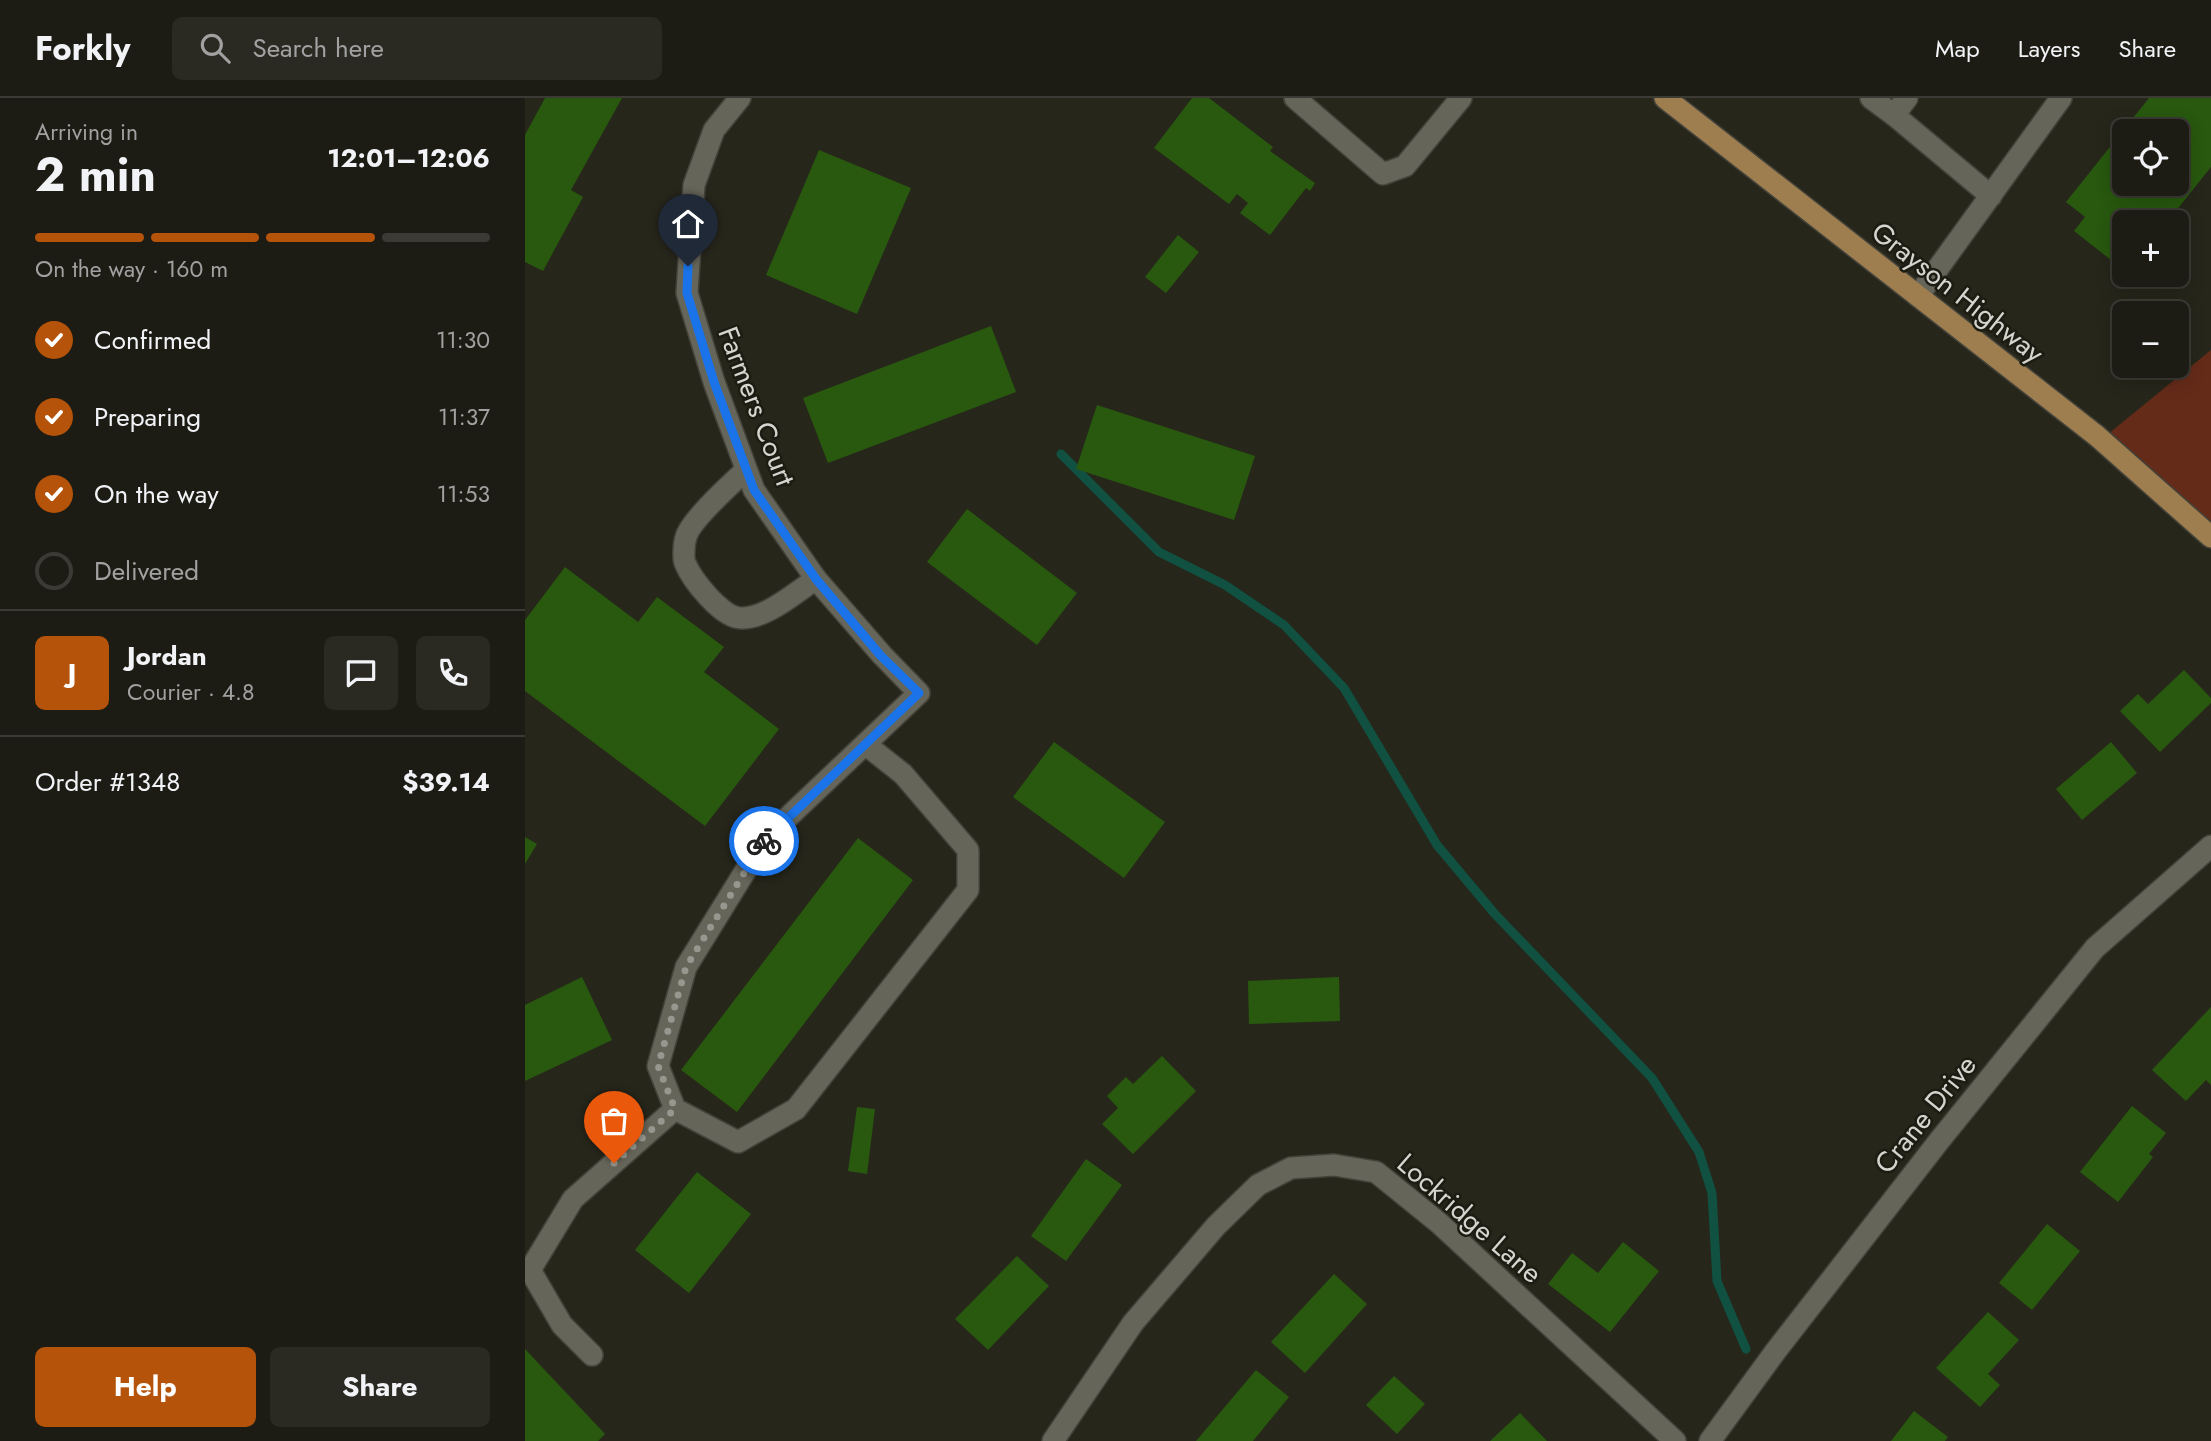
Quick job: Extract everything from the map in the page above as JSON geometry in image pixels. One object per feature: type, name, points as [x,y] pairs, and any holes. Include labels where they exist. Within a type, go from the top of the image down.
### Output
[{"type":"main road","name":"Grayson Highway","points":[[1665,98],[2097,436],[2211,537]]},
{"type":"street","name":"Farmers Court","points":[[740,98],[714,130],[694,185],[687,293],[714,382],[754,490],[816,579],[881,656],[919,693],[865,744]]},
{"type":"street","points":[[1295,98],[1383,174],[1405,166],[1461,98]]},
{"type":"street","points":[[1871,98],[1991,196]]},
{"type":"street","points":[[1894,116],[1907,98]]},
{"type":"street","points":[[1918,296],[2061,98]]},
{"type":"street","points":[[746,470],[715,499],[686,536],[684,561],[697,583],[721,610],[740,618],[767,612],[816,579]]},
{"type":"street","points":[[865,744],[903,774],[968,849],[968,890],[796,1109],[738,1142],[675,1109],[658,1066],[686,967],[765,839],[865,744]]},
{"type":"street","name":"Crane Drive","points":[[1710,1441],[1775,1352],[1906,1184],[2095,948],[2211,846]]},
{"type":"street","points":[[592,1355],[562,1325],[530,1270],[573,1199],[675,1109]]},
{"type":"street","name":"Lockridge Lane","points":[[1053,1441],[1133,1323],[1216,1227],[1258,1185],[1291,1168],[1334,1165],[1376,1172],[1439,1223],[1675,1441]]},
{"type":"shaded area","points":[[2211,350],[2211,530],[2102,439],[2177,378],[2189,378],[2189,368]]},
{"type":"building","points":[[545,98],[622,98],[571,190],[583,197],[543,271],[525,262],[525,135]]},
{"type":"building","points":[[1192,98],[1209,98],[1273,147],[1270,151],[1315,183],[1310,191],[1306,188],[1270,235],[1240,213],[1248,203],[1237,194],[1229,204],[1154,148]]},
{"type":"building","points":[[2149,98],[2211,98],[2211,167],[2189,194],[2189,119],[2132,119]]},
{"type":"building","points":[[2112,144],[2112,196],[2188,196],[2177,210],[2112,210],[2111,260],[2074,231],[2085,217],[2066,202]]},
{"type":"building","points":[[819,150],[911,188],[857,314],[766,275]]},
{"type":"building","points":[[1178,235],[1199,252],[1166,293],[1145,277]]},
{"type":"building","points":[[991,326],[1016,392],[828,463],[803,398]]},
{"type":"building","points":[[1097,405],[1255,456],[1234,520],[1076,469]]},
{"type":"building","points":[[967,509],[1077,593],[1037,645],[927,562]]},
{"type":"building","points":[[565,567],[638,622],[657,597],[724,647],[704,672],[779,729],[705,826],[525,691],[525,620]]},
{"type":"building","points":[[2184,670],[2211,698],[2211,703],[2160,752],[2120,711],[2138,694],[2148,704]]},
{"type":"building","points":[[1054,742],[1165,822],[1124,878],[1013,797]]},
{"type":"building","points":[[2111,742],[2137,773],[2082,820],[2056,789]]},
{"type":"building","points":[[525,837],[537,844],[525,864]]},
{"type":"building","points":[[858,838],[913,880],[737,1112],[681,1070]]},
{"type":"building","points":[[582,977],[612,1040],[525,1081],[525,1005]]},
{"type":"building","points":[[1339,977],[1340,1021],[1249,1024],[1248,981]]},
{"type":"building","points":[[2211,1007],[2211,1085],[2206,1080],[2186,1101],[2152,1070]]},
{"type":"building","points":[[1162,1056],[1196,1091],[1133,1154],[1102,1124],[1118,1108],[1107,1096],[1126,1077],[1133,1084]]},
{"type":"building","points":[[2132,1106],[2166,1133],[2149,1154],[2153,1157],[2118,1202],[2080,1172]]},
{"type":"building","points":[[857,1107],[875,1109],[867,1174],[848,1171]]},
{"type":"building","points":[[1086,1159],[1122,1185],[1066,1261],[1031,1236]]},
{"type":"building","points":[[697,1172],[751,1214],[689,1293],[635,1250]]},
{"type":"building","points":[[2047,1224],[2080,1251],[2032,1310],[1999,1283]]},
{"type":"building","points":[[1623,1242],[1659,1271],[1610,1332],[1548,1284],[1572,1253],[1598,1273]]},
{"type":"building","points":[[1017,1256],[1049,1286],[988,1350],[955,1319]]},
{"type":"building","points":[[1334,1274],[1367,1304],[1305,1373],[1271,1342]]},
{"type":"building","points":[[1988,1312],[2019,1340],[1988,1374],[2000,1385],[1980,1407],[1936,1368]]},
{"type":"building","points":[[525,1349],[605,1434],[598,1441],[525,1441]]},
{"type":"building","points":[[1256,1370],[1289,1397],[1253,1441],[1196,1441]]},
{"type":"building","points":[[1394,1376],[1425,1404],[1397,1434],[1366,1405]]},
{"type":"building","points":[[1914,1411],[1948,1437],[1945,1441],[1891,1441]]},
{"type":"building","points":[[1520,1413],[1547,1441],[1490,1441]]},
{"type":"waterway","points":[[1061,454],[1159,552],[1225,585],[1284,625],[1344,688],[1437,845],[1494,913],[1652,1078],[1699,1152],[1712,1193],[1717,1281],[1746,1349]]},
{"type":"way so far","points":[[614,1163],[675,1109],[658,1066],[686,967],[764,841]]},
{"type":"route","points":[[688,266],[687,293],[714,382],[754,490],[816,579],[881,656],[919,693],[764,841]]}]
